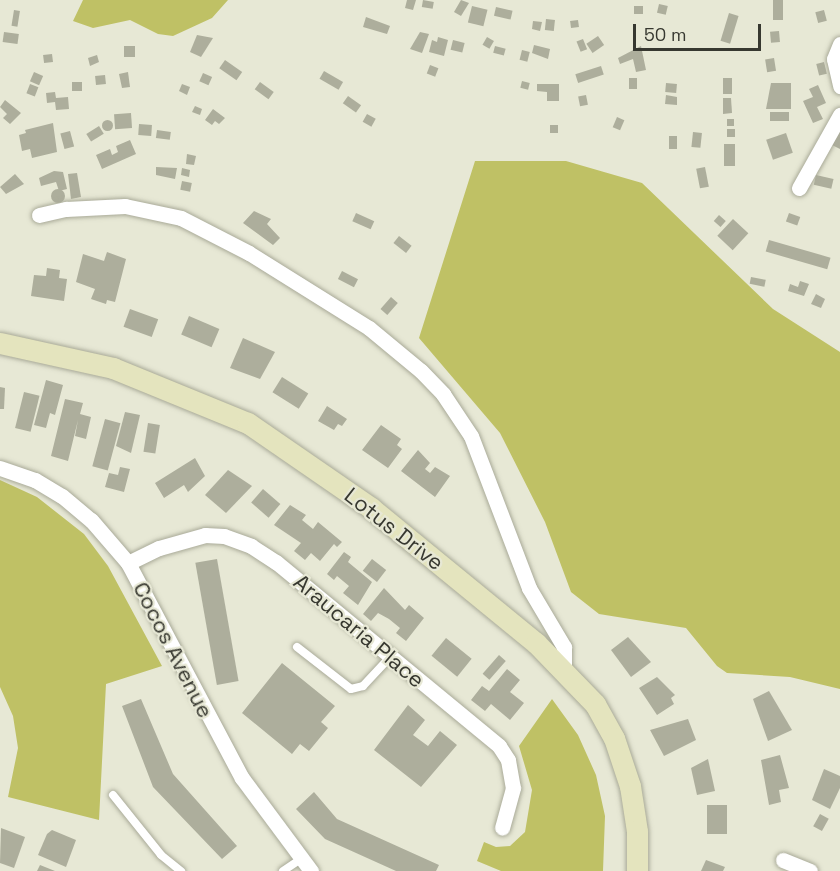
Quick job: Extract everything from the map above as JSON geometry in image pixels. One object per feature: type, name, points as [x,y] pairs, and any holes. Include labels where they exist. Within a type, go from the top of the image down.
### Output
[{"type":"street","points":[[840,44],[834,59],[840,86]]},
{"type":"street","points":[[799,188],[840,115]]},
{"type":"street","points":[[39,215],[66,209],[125,206],[147,208],[192,223],[249,253],[369,328],[421,371],[443,394],[471,436],[529,588],[564,647],[564,669]]},
{"type":"street","name":"Lotus Drive","points":[[0,343],[113,368],[248,423],[370,508],[564,669],[595,704],[614,738],[630,786],[637,831],[637,871]]},
{"type":"street","name":"Cocos Avenue","points":[[0,468],[35,480],[62,496],[91,519],[128,563],[242,778],[311,871]]},
{"type":"street","name":"Araucaria Place","points":[[128,563],[187,538],[205,535],[233,540],[276,562],[389,658],[499,746],[508,760],[513,788],[502,828]]},
{"type":"street","points":[[783,860],[810,871]]},
{"type":"lane","points":[[297,647],[351,689],[363,686],[389,658]]},
{"type":"lane","points":[[113,795],[161,855],[182,871]]},
{"type":"lane","points":[[282,871],[301,859]]},
{"type":"shaded area","points":[[83,0],[228,0],[212,18],[173,36],[158,34],[130,20],[93,28],[73,21]]},
{"type":"shaded area","points":[[475,161],[566,161],[642,183],[773,309],[840,352],[840,689],[790,677],[727,673],[717,666],[686,628],[599,614],[571,592],[545,522],[500,433],[419,338]]},
{"type":"shaded area","points":[[0,480],[37,497],[84,534],[108,566],[162,666],[106,684],[99,820],[8,797],[18,748],[13,716],[0,687]]},
{"type":"shaded area","points":[[552,699],[578,735],[596,775],[605,816],[603,871],[501,871],[477,861],[484,842],[496,847],[510,846],[525,832],[532,790],[519,746]]},
{"type":"building","points":[[407,0],[416,0],[413,10],[405,8]]},
{"type":"building","points":[[423,0],[434,2],[433,9],[422,7]]},
{"type":"building","points":[[461,0],[469,3],[461,16],[454,12]]},
{"type":"building","points":[[773,0],[783,0],[783,20],[773,20]]},
{"type":"building","points":[[659,4],[668,6],[666,15],[657,13]]},
{"type":"building","points":[[472,6],[488,10],[483,26],[468,22]]},
{"type":"building","points":[[634,6],[643,6],[643,14],[634,14]]},
{"type":"building","points":[[496,7],[513,11],[511,20],[494,16]]},
{"type":"building","points":[[14,10],[20,11],[17,27],[11,26]]},
{"type":"building","points":[[824,10],[827,21],[818,23],[815,12]]},
{"type":"building","points":[[729,13],[739,16],[730,44],[721,41]]},
{"type":"building","points":[[366,17],[390,26],[387,34],[363,27]]},
{"type":"building","points":[[546,19],[555,20],[554,31],[545,30]]},
{"type":"building","points":[[578,20],[579,27],[571,28],[570,21]]},
{"type":"building","points":[[533,21],[542,22],[540,31],[532,29]]},
{"type":"building","points":[[779,31],[780,42],[771,43],[770,32]]},
{"type":"building","points":[[4,32],[19,34],[17,44],[3,42]]},
{"type":"building","points":[[420,32],[429,34],[422,53],[410,49]]},
{"type":"building","points":[[197,35],[213,38],[201,57],[190,52]]},
{"type":"building","points":[[598,36],[604,45],[593,53],[586,44]]},
{"type":"building","points":[[438,37],[448,40],[444,56],[429,52],[432,40],[437,42]]},
{"type":"building","points":[[487,37],[494,41],[489,49],[482,45]]},
{"type":"building","points":[[583,39],[587,49],[581,52],[577,42]]},
{"type":"building","points":[[453,40],[465,43],[462,53],[451,50]]},
{"type":"building","points":[[534,45],[550,49],[548,59],[532,53]]},
{"type":"building","points":[[124,46],[135,46],[135,57],[124,57]]},
{"type":"building","points":[[495,46],[506,49],[504,56],[493,53]]},
{"type":"building","points":[[641,46],[646,70],[636,72],[633,59],[620,64],[618,58]]},
{"type":"building","points":[[522,50],[530,52],[527,62],[520,60]]},
{"type":"building","points":[[52,54],[53,62],[44,63],[43,55]]},
{"type":"building","points":[[97,55],[99,62],[90,66],[88,58]]},
{"type":"building","points":[[774,58],[776,71],[767,72],[765,59]]},
{"type":"building","points":[[225,60],[242,72],[236,80],[219,68]]},
{"type":"building","points":[[824,62],[827,74],[819,76],[816,64]]},
{"type":"building","points":[[430,65],[438,68],[435,77],[427,73]]},
{"type":"building","points":[[601,66],[604,75],[578,83],[575,74]]},
{"type":"building","points":[[324,71],[343,82],[339,90],[320,79]]},
{"type":"building","points":[[34,72],[43,76],[39,85],[30,81]]},
{"type":"building","points":[[128,72],[130,87],[122,88],[119,74]]},
{"type":"building","points":[[203,73],[212,77],[208,85],[199,81]]},
{"type":"building","points":[[105,75],[106,84],[96,85],[95,76]]},
{"type":"building","points":[[629,78],[637,78],[637,89],[629,89]]},
{"type":"building","points":[[723,78],[732,78],[732,94],[723,94]]},
{"type":"building","points":[[522,81],[530,83],[528,90],[520,88]]},
{"type":"building","points":[[72,82],[82,82],[82,91],[72,91]]},
{"type":"building","points":[[260,82],[274,92],[268,99],[255,89]]},
{"type":"building","points":[[666,83],[677,84],[676,93],[665,92]]},
{"type":"building","points":[[771,83],[791,83],[791,109],[766,109]]},
{"type":"building","points":[[30,84],[38,87],[35,97],[26,93]]},
{"type":"building","points":[[182,84],[190,87],[187,95],[179,91]]},
{"type":"building","points":[[537,84],[559,84],[559,101],[547,101],[547,92],[537,91]]},
{"type":"building","points":[[818,85],[826,103],[817,107],[823,119],[813,123],[803,101],[813,97],[809,89]]},
{"type":"building","points":[[55,92],[56,98],[68,97],[69,109],[56,110],[55,102],[47,103],[46,93]]},
{"type":"building","points":[[586,95],[588,105],[580,106],[578,97]]},
{"type":"building","points":[[666,95],[677,97],[677,105],[665,104]]},
{"type":"building","points":[[348,96],[361,105],[356,113],[343,103]]},
{"type":"building","points":[[723,98],[731,98],[732,113],[723,114]]},
{"type":"building","points":[[5,100],[21,113],[10,124],[3,118],[7,114],[0,107]]},
{"type":"building","points":[[195,106],[202,109],[200,115],[192,112]]},
{"type":"building","points":[[213,109],[225,118],[219,124],[215,121],[212,125],[205,120]]},
{"type":"building","points":[[770,112],[789,112],[789,121],[770,121]]},
{"type":"building","points":[[131,113],[132,128],[115,129],[114,114]]},
{"type":"building","points":[[367,114],[376,119],[371,127],[363,122]]},
{"type":"building","points":[[617,117],[624,120],[620,130],[613,127]]},
{"type":"building","points":[[107,119],[113,125],[107,131],[101,125]]},
{"type":"building","points":[[727,119],[734,119],[734,126],[727,126]]},
{"type":"building","points":[[53,123],[57,152],[32,158],[30,149],[22,151],[19,135],[26,133],[25,130]]},
{"type":"building","points":[[139,124],[152,125],[151,136],[138,135]]},
{"type":"building","points":[[550,125],[558,125],[558,133],[550,133]]},
{"type":"building","points":[[99,126],[104,134],[91,142],[86,134]]},
{"type":"building","points":[[840,126],[840,149],[832,145]]},
{"type":"building","points":[[727,129],[735,129],[735,137],[727,137]]},
{"type":"building","points":[[157,130],[171,132],[170,140],[156,138]]},
{"type":"building","points":[[70,131],[74,146],[64,149],[60,134]]},
{"type":"building","points":[[693,132],[702,133],[700,148],[691,147]]},
{"type":"building","points":[[786,133],[793,153],[773,160],[766,140]]},
{"type":"building","points":[[669,136],[677,136],[677,149],[669,149]]},
{"type":"building","points":[[130,140],[136,154],[102,169],[96,155],[110,149],[112,155],[118,152],[116,146]]},
{"type":"building","points":[[724,144],[735,144],[735,166],[724,166]]},
{"type":"building","points":[[187,154],[196,156],[194,165],[186,164]]},
{"type":"building","points":[[156,167],[177,168],[175,179],[156,175]]},
{"type":"building","points":[[705,167],[709,187],[700,188],[696,169]]},
{"type":"building","points":[[182,168],[190,170],[189,177],[181,175]]},
{"type":"building","points":[[54,171],[63,172],[67,189],[59,191],[56,182],[41,186],[39,178]]},
{"type":"building","points":[[77,173],[81,197],[71,199],[68,174]]},
{"type":"building","points":[[15,174],[24,184],[6,194],[0,187]]},
{"type":"building","points":[[816,175],[834,179],[831,189],[814,185]]},
{"type":"building","points":[[182,181],[192,183],[190,192],[180,190]]},
{"type":"building","points":[[58,189],[63,191],[65,196],[63,201],[58,203],[53,201],[51,196],[53,191]]},
{"type":"building","points":[[254,211],[271,219],[267,224],[280,238],[273,245],[243,223]]},
{"type":"building","points":[[356,213],[374,221],[371,229],[352,221]]},
{"type":"building","points":[[789,213],[800,217],[797,226],[786,221]]},
{"type":"building","points":[[719,215],[726,221],[721,227],[714,221]]},
{"type":"building","points":[[733,219],[748,233],[733,250],[717,236]]},
{"type":"building","points":[[399,236],[412,246],[406,253],[393,243]]},
{"type":"building","points":[[769,240],[831,258],[827,269],[766,252]]},
{"type":"building","points":[[107,252],[126,259],[115,302],[107,300],[106,304],[91,299],[95,289],[76,282],[83,254],[104,261]]},
{"type":"building","points":[[47,268],[60,270],[59,278],[67,279],[64,301],[31,296],[34,275],[46,276]]},
{"type":"building","points":[[342,271],[358,279],[354,287],[338,279]]},
{"type":"building","points":[[751,277],[766,280],[764,287],[750,284]]},
{"type":"building","points":[[800,281],[809,284],[804,296],[788,291],[790,284],[798,287]]},
{"type":"building","points":[[816,294],[825,299],[821,308],[811,304]]},
{"type":"building","points":[[391,297],[398,303],[387,315],[381,309]]},
{"type":"building","points":[[130,309],[158,319],[152,337],[124,327]]},
{"type":"building","points":[[189,316],[219,329],[212,347],[181,334]]},
{"type":"building","points":[[243,338],[275,352],[260,379],[230,368]]},
{"type":"building","points":[[282,377],[308,393],[299,409],[272,392]]},
{"type":"building","points":[[46,380],[63,385],[55,415],[50,413],[46,428],[34,425]]},
{"type":"building","points":[[0,387],[5,388],[4,409],[0,409]]},
{"type":"building","points":[[24,392],[40,396],[31,432],[15,428]]},
{"type":"building","points":[[65,399],[83,403],[80,414],[91,417],[86,439],[75,436],[78,420],[68,461],[51,456]]},
{"type":"building","points":[[327,406],[347,419],[342,426],[338,424],[334,430],[318,421]]},
{"type":"building","points":[[125,412],[140,415],[131,453],[116,446]]},
{"type":"building","points":[[105,419],[120,423],[108,470],[92,466]]},
{"type":"building","points":[[148,423],[160,425],[155,454],[143,452]]},
{"type":"building","points":[[381,425],[401,439],[397,445],[402,449],[388,468],[362,450]]},
{"type":"building","points":[[418,450],[430,463],[425,469],[430,473],[435,467],[450,476],[435,497],[401,471]]},
{"type":"building","points":[[195,458],[205,476],[188,492],[184,485],[164,498],[155,483]]},
{"type":"building","points":[[120,467],[130,469],[124,492],[105,487],[109,473],[118,475]]},
{"type":"building","points":[[228,470],[252,486],[226,513],[205,495]]},
{"type":"building","points":[[263,489],[280,504],[269,518],[251,503]]},
{"type":"building","points":[[290,505],[306,515],[302,520],[313,529],[318,522],[342,542],[337,547],[334,544],[320,561],[311,553],[305,560],[294,551],[301,543],[274,525]]},
{"type":"building","points":[[344,552],[351,557],[348,562],[372,582],[358,605],[343,593],[349,586],[337,576],[334,580],[327,574]]},
{"type":"building","points":[[217,559],[239,681],[217,685],[195,563]]},
{"type":"building","points":[[372,559],[386,570],[377,582],[363,571]]},
{"type":"building","points":[[384,588],[405,610],[409,605],[424,618],[406,641],[396,633],[400,628],[389,619],[378,613],[371,621],[363,614]]},
{"type":"building","points":[[628,637],[651,662],[631,677],[611,650]]},
{"type":"building","points":[[446,638],[472,659],[457,677],[432,656]]},
{"type":"building","points":[[499,655],[506,661],[489,680],[483,674]]},
{"type":"building","points":[[282,663],[335,706],[321,722],[328,728],[309,751],[300,744],[292,754],[242,713]]},
{"type":"building","points":[[507,669],[520,680],[510,692],[524,703],[510,720],[491,704],[485,711],[471,700],[482,686],[489,691]]},
{"type":"building","points":[[657,677],[675,695],[671,698],[674,704],[657,715],[639,688]]},
{"type":"building","points":[[769,691],[792,730],[768,741],[753,699]]},
{"type":"building","points":[[141,699],[173,774],[237,846],[222,859],[153,787],[122,706]]},
{"type":"building","points":[[408,705],[425,720],[413,735],[428,746],[440,731],[457,745],[421,787],[374,750]]},
{"type":"building","points":[[688,719],[696,740],[664,756],[650,730]]},
{"type":"building","points":[[780,755],[789,788],[779,790],[781,802],[769,805],[761,760]]},
{"type":"building","points":[[708,759],[715,791],[697,795],[691,768]]},
{"type":"building","points":[[824,769],[840,776],[840,788],[830,809],[812,800]]},
{"type":"building","points":[[314,792],[337,819],[439,865],[436,871],[396,871],[325,839],[296,809]]},
{"type":"building","points":[[707,805],[727,805],[727,834],[707,834]]},
{"type":"building","points":[[820,814],[829,819],[822,831],[813,826]]},
{"type":"building","points":[[1,828],[25,837],[14,868],[0,863]]},
{"type":"building","points":[[52,830],[76,840],[66,867],[38,855],[47,834]]},
{"type":"building","points":[[706,860],[725,867],[723,871],[701,871]]},
{"type":"building","points":[[40,865],[55,871],[37,871]]}]
